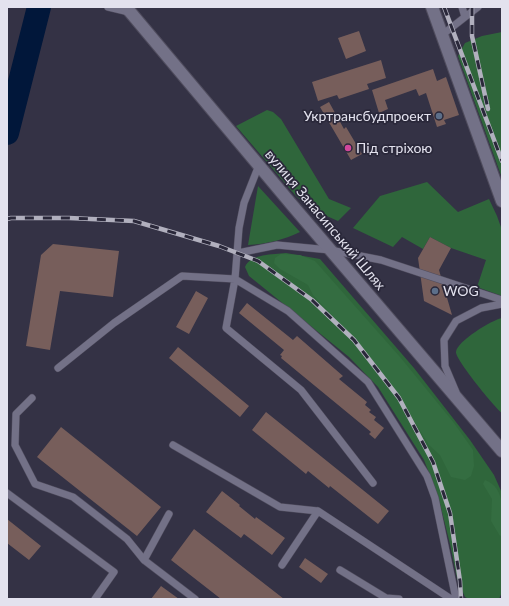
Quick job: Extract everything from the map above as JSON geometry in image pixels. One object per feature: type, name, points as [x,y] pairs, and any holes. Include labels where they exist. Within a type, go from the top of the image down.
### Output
[{"type":"main road","points":[[432,7],[502,201]]},
{"type":"main road","name":"вулиця Занасипський Шлях","points":[[128,10],[502,451]]},
{"type":"lane","points":[[108,7],[128,10]]},
{"type":"lane","points":[[462,7],[464,17]]},
{"type":"lane","points":[[442,35],[478,7]]},
{"type":"lane","points":[[258,165],[244,203],[239,228],[235,279],[226,328],[301,390],[373,483]]},
{"type":"lane","points":[[238,253],[277,245],[330,250],[381,260],[502,300]]},
{"type":"lane","points":[[58,368],[114,323],[182,276],[235,279],[288,311],[368,382],[427,476],[435,498],[456,599]]},
{"type":"lane","points":[[460,403],[445,366],[444,340],[456,321],[481,308],[502,304]]},
{"type":"lane","points":[[32,398],[16,414],[15,445],[35,484],[73,497],[127,539],[144,560],[195,599]]},
{"type":"lane","points":[[173,445],[280,507],[318,510],[451,599]]},
{"type":"lane","points":[[7,493],[114,572],[95,599]]},
{"type":"lane","points":[[282,565],[318,510]]},
{"type":"lane","points":[[144,560],[169,514]]},
{"type":"lane","points":[[340,570],[386,598],[399,599]]},
{"type":"green space","points":[[502,32],[502,178],[458,56],[465,43],[482,36]]},
{"type":"green space","points":[[267,110],[273,112],[281,119],[329,199],[351,208],[338,221],[311,209],[296,196],[236,126]]},
{"type":"green space","points":[[427,182],[458,212],[489,199],[502,230],[502,296],[477,287],[486,260],[451,248],[430,237],[423,249],[402,237],[393,247],[353,228],[380,196]]},
{"type":"green space","points":[[258,186],[300,232],[275,241],[248,245]]},
{"type":"green space","points":[[286,253],[320,259],[414,368],[470,440],[494,475],[502,493],[502,592],[499,599],[469,599],[465,597],[457,578],[438,496],[424,460],[378,387],[349,357],[249,276],[245,267],[252,259]]},
{"type":"green space","points":[[281,254],[300,255],[315,261],[400,357],[454,423],[473,450],[474,466],[471,476],[465,480],[451,477],[440,455],[429,445],[394,389],[361,346],[313,295],[308,285],[280,269],[274,263],[275,258]]},
{"type":"green space","points":[[502,318],[502,413],[468,373],[456,352],[462,342],[468,337],[483,327]]},
{"type":"green space","points":[[485,480],[497,489],[502,503],[502,535],[500,536],[491,521],[492,499],[483,484]]},
{"type":"building","points":[[359,31],[366,51],[346,59],[338,38]]},
{"type":"building","points":[[381,60],[386,78],[367,84],[369,89],[339,99],[337,95],[318,101],[312,82]]},
{"type":"building","points":[[433,69],[437,81],[446,77],[459,115],[444,120],[446,124],[437,127],[426,93],[419,96],[416,89],[385,100],[388,109],[379,113],[372,90]]},
{"type":"building","points":[[329,102],[344,129],[346,127],[362,154],[351,160],[320,107]]},
{"type":"building","points":[[430,237],[451,248],[439,270],[452,315],[424,301],[418,258]]},
{"type":"building","points":[[53,244],[119,251],[113,297],[60,291],[50,350],[26,346],[41,255]]},
{"type":"building","points":[[196,291],[208,298],[189,334],[176,327]]},
{"type":"building","points":[[247,303],[293,340],[297,336],[343,376],[339,379],[367,402],[365,405],[371,410],[369,412],[376,417],[374,420],[384,428],[375,439],[369,434],[371,432],[281,358],[282,356],[280,355],[284,350],[239,313]]},
{"type":"building","points":[[178,347],[249,406],[240,417],[169,358]]},
{"type":"building","points":[[266,412],[389,511],[378,524],[330,486],[329,488],[308,471],[306,474],[252,430]]},
{"type":"building","points":[[61,427],[161,507],[137,536],[37,457]]},
{"type":"building","points":[[222,491],[255,519],[256,517],[285,538],[272,555],[244,534],[241,538],[206,512]]},
{"type":"building","points":[[7,519],[41,546],[29,560],[7,543]]},
{"type":"building","points":[[194,529],[284,599],[221,599],[171,560]]},
{"type":"building","points":[[305,558],[328,574],[321,583],[299,567]]},
{"type":"building","points":[[161,586],[179,599],[151,599]]},
{"type":"waterway","points":[[7,133],[39,7]]},
{"type":"railway","points":[[444,7],[502,161]]},
{"type":"railway","points":[[472,7],[472,36],[488,109]]},
{"type":"railway","points":[[7,219],[69,218],[134,221],[219,246],[258,261],[312,300],[354,340],[399,398],[433,462],[450,513],[460,581],[461,599]]},
{"type":"place","name":"Укртрансбудпроект","points":[[439,116]]},
{"type":"place","name":"Під стріхою","points":[[348,148]]},
{"type":"place","name":"WOG","points":[[435,291]]}]
